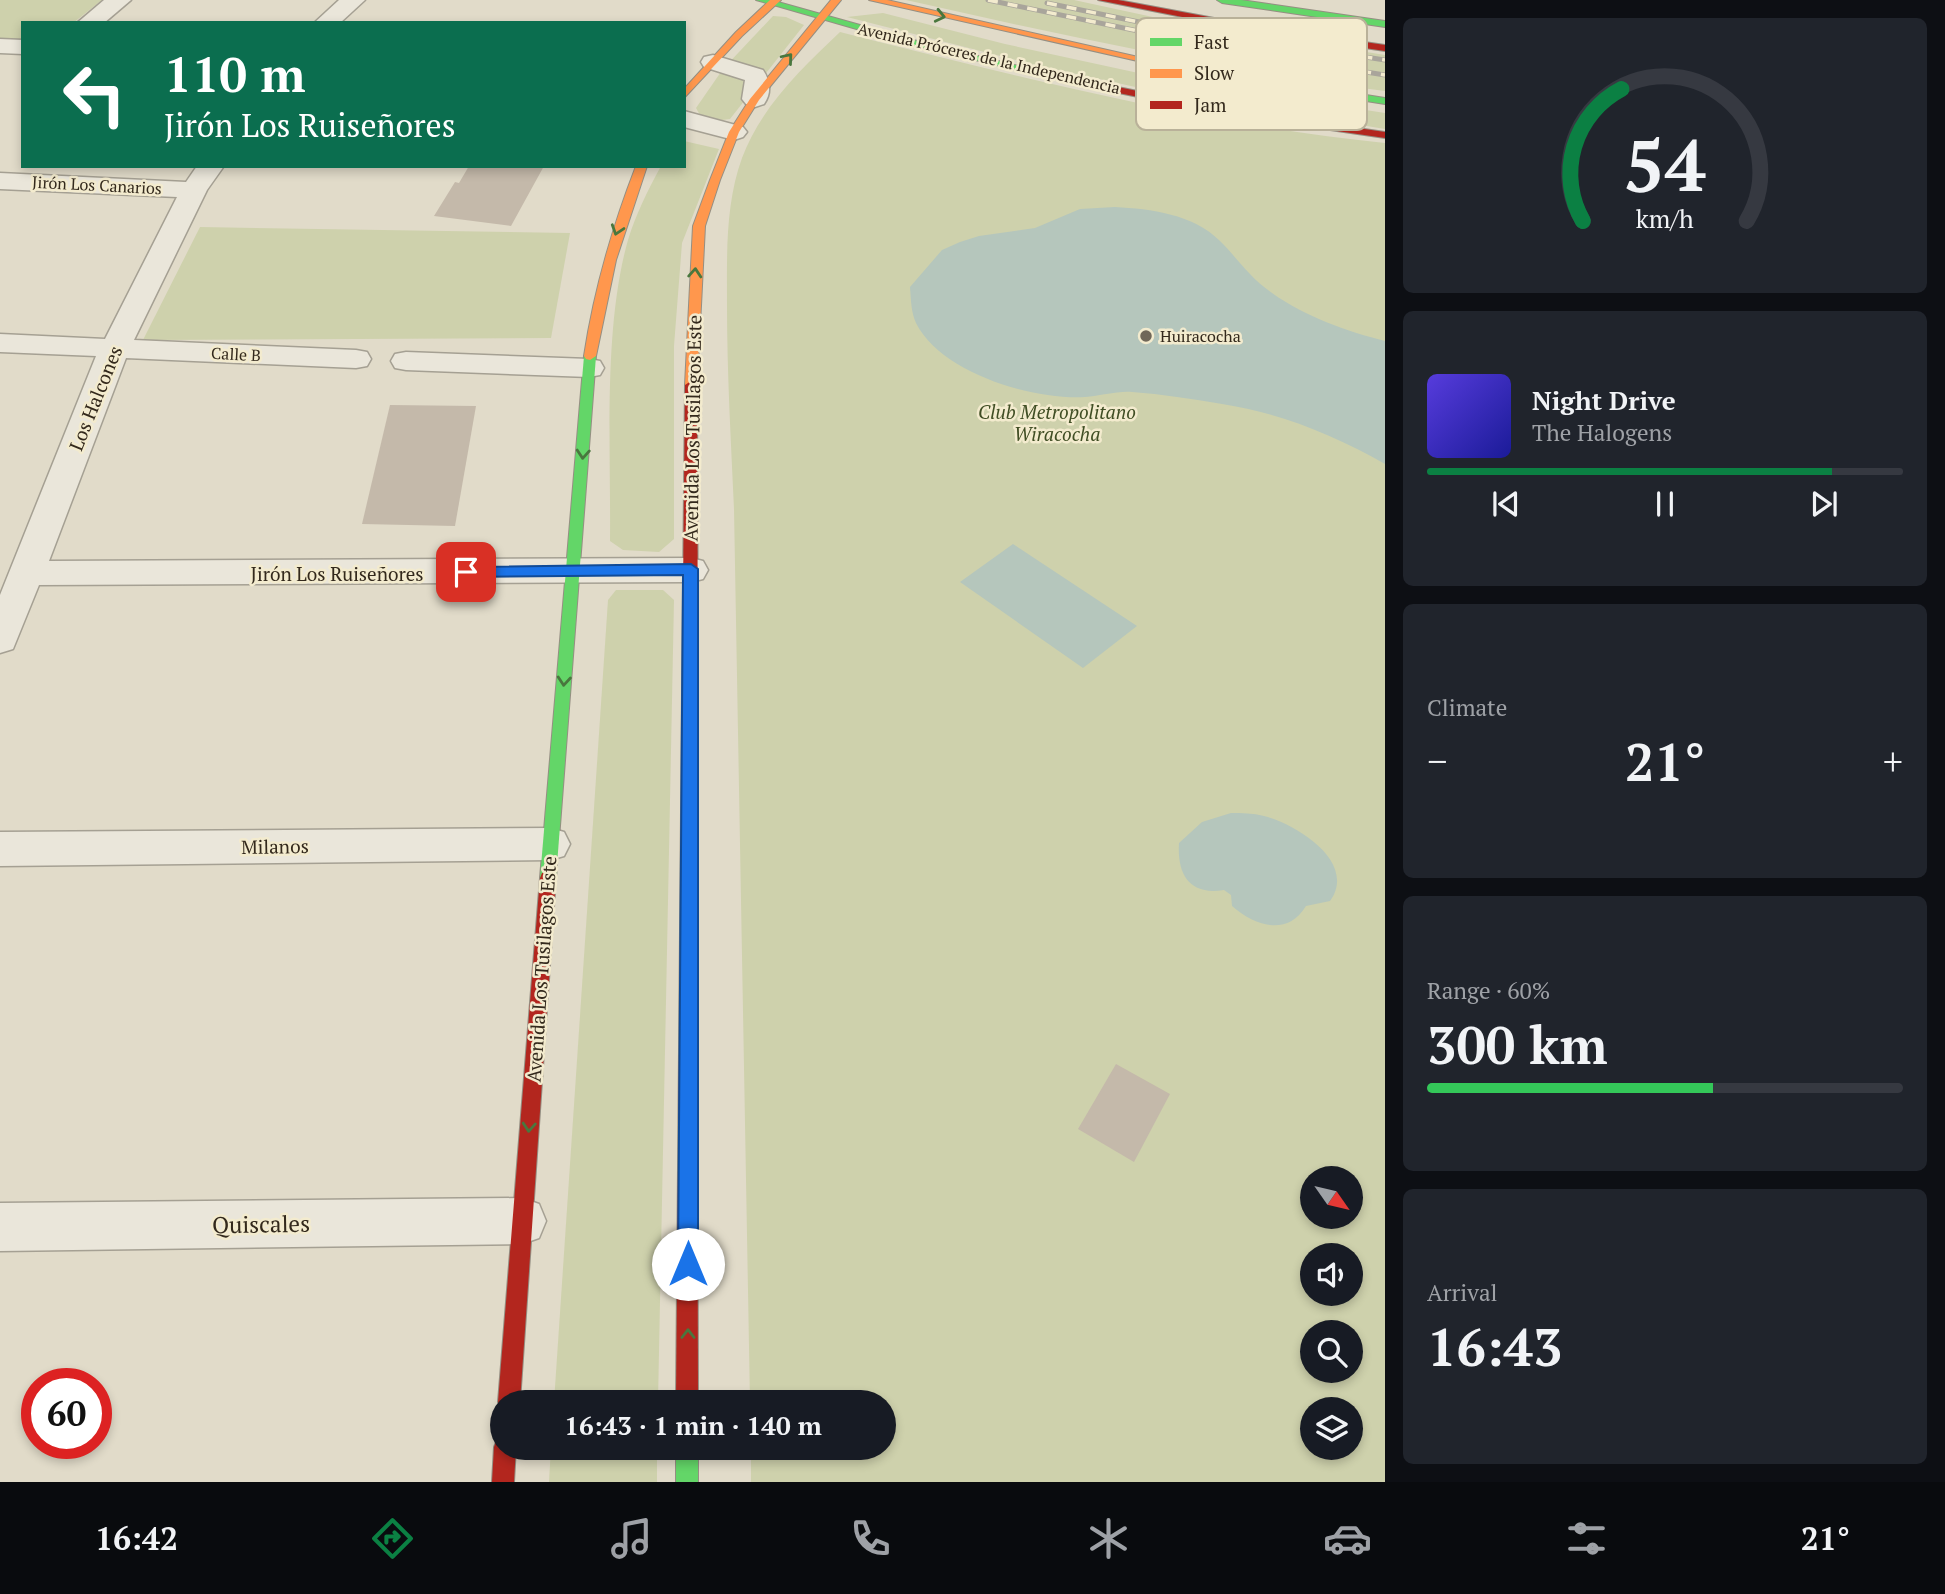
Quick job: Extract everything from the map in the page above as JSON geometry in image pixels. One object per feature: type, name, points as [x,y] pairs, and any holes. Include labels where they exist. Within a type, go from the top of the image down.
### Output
[{"type":"main road","name":"Avenida Los Tusilagos Este","points":[[687,1390],[691,368],[699,226],[734,132],[755,99],[836,0]]},
{"type":"main road","name":"Avenida Próceres de la Independencia","points":[[874,0],[1136,60]]},
{"type":"main road","points":[[1103,0],[1199,18]]},
{"type":"main road","points":[[1222,0],[1344,18]]},
{"type":"main road","name":"Avenida Próceres de la Independencia","points":[[770,1],[821,17],[1136,93]]},
{"type":"main road","points":[[686,93],[770,1]]},
{"type":"main road","points":[[1367,21],[1385,24]]},
{"type":"main road","points":[[1367,45],[1385,48]]},
{"type":"main road","name":"Avenida Próceres de la Independencia","points":[[1367,98],[1385,101]]},
{"type":"main road","name":"Avenida Próceres de la Independencia","points":[[1352,130],[1385,135]]},
{"type":"main road","name":"Avenida Los Tusilagos Este","points":[[510,1390],[550,844],[589,368],[613,240],[627,197],[641,168]]},
{"type":"main road","points":[[503,1482],[504,1460]]},
{"type":"main road","points":[[687,1460],[687,1482]]},
{"type":"street","points":[[92,21],[119,0]]},
{"type":"street","points":[[338,12],[360,21]]},
{"type":"street","points":[[0,46],[21,47]]},
{"type":"street","points":[[713,62],[754,75],[757,80],[755,99]]},
{"type":"street","points":[[686,120],[734,132]]},
{"type":"street","name":"Jirón Los Canarios","points":[[0,181],[203,178]]},
{"type":"street","name":"Los Halcones","points":[[0,640],[115,348],[203,178]]},
{"type":"street","points":[[0,343],[115,348]]},
{"type":"street","name":"Calle B","points":[[115,348],[356,359]]},
{"type":"street","points":[[406,361],[589,368]]},
{"type":"street","name":"Jirón Los Ruiseñores","points":[[25,573],[573,572],[691,569]]},
{"type":"street","name":"Milanos","points":[[0,849],[550,844]]},
{"type":"street","name":"Quiscales","points":[[0,1227],[522,1222]]},
{"type":"green space","points":[[0,0],[102,0],[76,21],[21,21],[21,41],[0,40]]},
{"type":"green space","points":[[906,0],[1074,0],[1157,18],[1136,18],[1136,49]]},
{"type":"green space","points":[[883,13],[1005,44],[1136,72],[1136,87],[1036,65],[847,17]]},
{"type":"green space","points":[[773,16],[786,17],[804,25],[730,119],[700,115],[696,108],[723,69]]},
{"type":"green space","name":"Club Metropolitano Wiracocha","points":[[840,32],[1136,102],[1136,130],[1285,130],[1385,143],[1385,1482],[751,1482],[751,1460],[896,1460],[896,1390],[750,1390],[734,509],[727,268],[728,231],[736,176],[750,139],[784,89]]},
{"type":"green space","points":[[1367,52],[1385,55],[1385,91],[1367,89]]},
{"type":"green space","points":[[1367,110],[1385,113],[1385,129],[1367,126]]},
{"type":"green space","points":[[686,141],[719,149],[682,243],[674,346],[674,539],[659,552],[623,550],[610,541],[610,389],[615,311],[628,240],[660,168],[686,168]]},
{"type":"green space","points":[[200,227],[570,233],[551,338],[143,340]]},
{"type":"green space","points":[[616,590],[663,590],[674,600],[658,1390],[555,1390],[608,600]]},
{"type":"green space","points":[[550,1460],[657,1460],[657,1482],[549,1482]]},
{"type":"shaded area","name":"Huiracocha","points":[[1115,207],[1171,215],[1197,225],[1220,241],[1257,281],[1285,302],[1327,322],[1385,341],[1385,464],[1306,426],[1244,408],[1143,393],[1064,397],[1015,388],[990,380],[945,356],[928,341],[916,323],[910,287],[942,250],[979,236],[1035,228],[1080,209]]},
{"type":"shaded area","points":[[1013,544],[1137,626],[1083,668],[960,582]]},
{"type":"shaded area","points":[[1231,813],[1256,814],[1277,820],[1320,847],[1336,872],[1337,886],[1330,901],[1306,906],[1290,922],[1270,925],[1241,913],[1232,906],[1231,895],[1224,890],[1202,890],[1194,886],[1183,873],[1179,843],[1202,822]]},
{"type":"building","points":[[468,168],[543,168],[511,226],[434,216],[455,182],[459,183]]},
{"type":"building","points":[[390,405],[476,406],[455,526],[362,524]]},
{"type":"building","points":[[1116,1064],[1170,1094],[1134,1162],[1078,1129]]},
{"type":"railway","points":[[988,0],[1136,31]]},
{"type":"railway","points":[[1047,3],[1136,21]]},
{"type":"railway","points":[[1367,57],[1385,60]]},
{"type":"railway","points":[[1367,72],[1385,75]]},
{"type":"traffic: fast","points":[[761,0],[915,43],[1088,84]]},
{"type":"traffic: fast","points":[[1222,0],[1344,18]]},
{"type":"traffic: fast","points":[[1367,21],[1385,24]]},
{"type":"traffic: fast","points":[[1367,98],[1385,101]]},
{"type":"traffic: fast","points":[[548,878],[590,356]]},
{"type":"traffic: fast","points":[[687,1460],[687,1482]]},
{"type":"traffic: slow","points":[[686,93],[739,34],[776,0]]},
{"type":"traffic: slow","points":[[691,385],[699,226],[715,180],[734,132],[755,99],[836,0]]},
{"type":"traffic: slow","points":[[874,0],[1136,58]]},
{"type":"traffic: slow","points":[[590,356],[598,307],[610,260],[641,168]]},
{"type":"traffic: slow","points":[[688,1051],[690,694]]},
{"type":"traffic: jam","points":[[1103,0],[1199,18]]},
{"type":"traffic: jam","points":[[1367,45],[1385,48]]},
{"type":"traffic: jam","points":[[1088,84],[1136,94]]},
{"type":"traffic: jam","points":[[1351,130],[1385,135]]},
{"type":"traffic: jam","points":[[690,694],[691,385]]},
{"type":"traffic: jam","points":[[510,1390],[548,878]]},
{"type":"traffic: jam","points":[[687,1390],[688,1051]]},
{"type":"traffic: jam","points":[[503,1482],[504,1460]]},
{"type":"place","name":"Huiracocha","points":[[1146,336]]},
{"type":"route","points":[[466,572],[691,569],[688,1264]]}]
